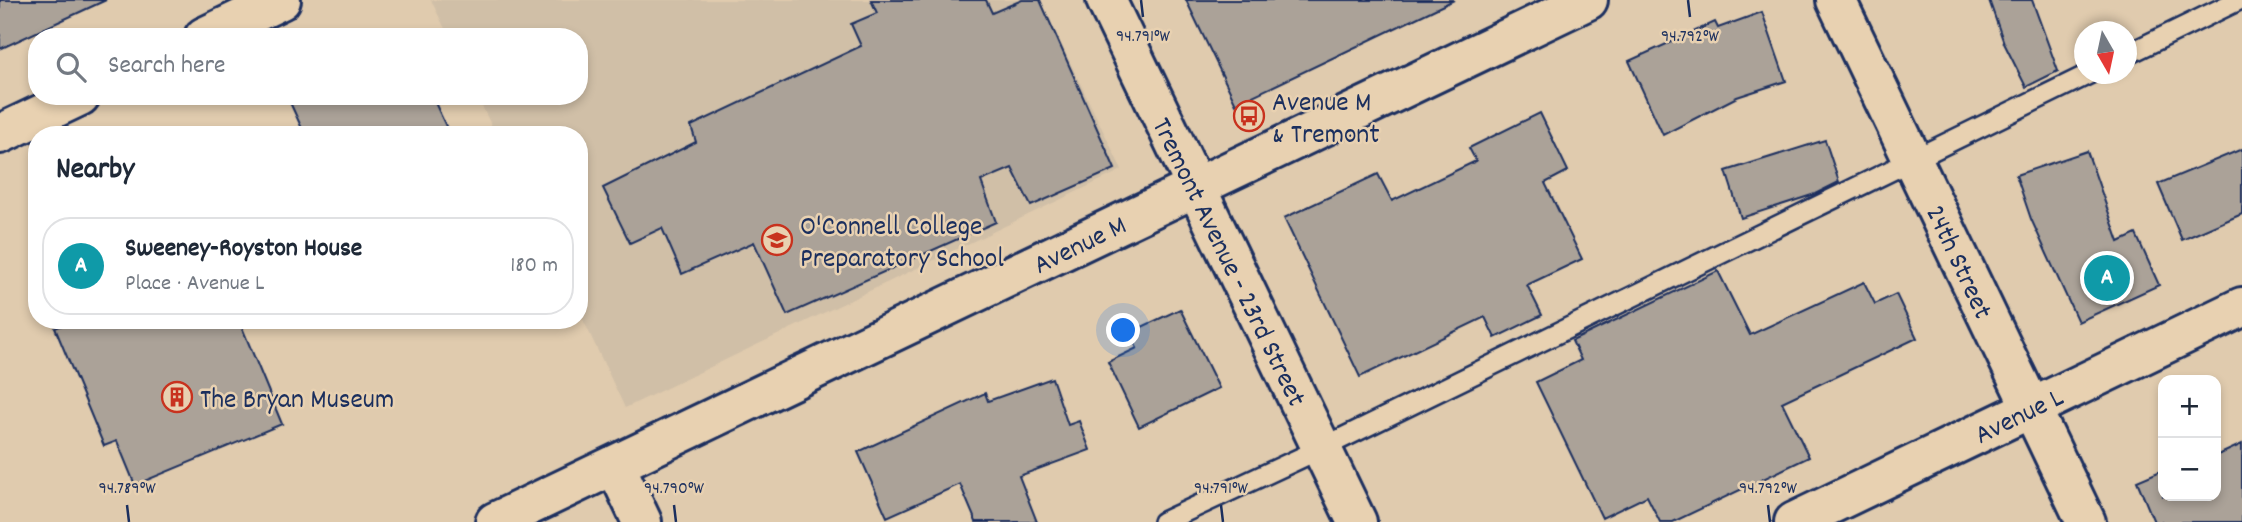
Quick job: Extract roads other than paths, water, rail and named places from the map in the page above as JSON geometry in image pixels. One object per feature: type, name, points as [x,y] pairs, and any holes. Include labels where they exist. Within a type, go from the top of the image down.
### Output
[{"type":"street","points":[[223,28],[281,0]]},
{"type":"street","name":"Tremont Avenue - 23rd Street","points":[[1106,0],[1357,522]]},
{"type":"street","name":"Avenue M","points":[[495,522],[1588,0]]},
{"type":"street","name":"24th Street","points":[[1836,0],[2086,522]]},
{"type":"street","points":[[0,134],[61,105]]},
{"type":"street","name":"Avenue L","points":[[1794,522],[2242,307]]},
{"type":"street","points":[[615,465],[642,522]]},
{"type":"lane","points":[[2137,50],[2239,0]]},
{"type":"lane","points":[[1163,522],[1322,448],[2074,81]]},
{"type":"place","name":"Avenue M & Tremont","points":[[1249,116]]},
{"type":"place","name":"O'Connell College Preparatory School","points":[[777,240]]},
{"type":"place","name":"Sweeney-Royston House","points":[[2107,278]]},
{"type":"place","name":"The Bryan Museum","points":[[177,397]]}]
